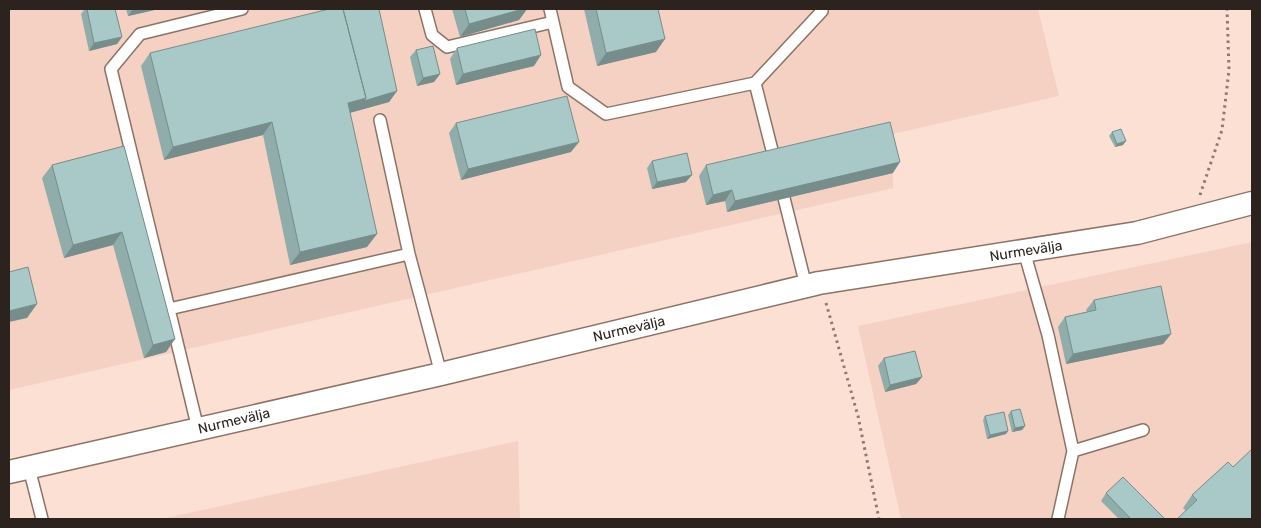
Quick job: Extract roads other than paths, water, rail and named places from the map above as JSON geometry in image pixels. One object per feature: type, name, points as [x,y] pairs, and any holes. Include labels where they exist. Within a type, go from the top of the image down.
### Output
[{"type":"street","name":"Nurmevälja","points":[[19,470],[441,374],[812,285],[1137,234],[1252,203]]},
{"type":"lane","points":[[198,429],[111,69],[140,34],[242,9]]},
{"type":"lane","points":[[425,9],[432,35],[448,47],[553,22]]},
{"type":"lane","points":[[550,9],[568,87],[606,114],[755,83],[822,11],[821,9]]},
{"type":"lane","points":[[755,83],[774,158]]},
{"type":"lane","points":[[380,120],[409,254],[441,374]]},
{"type":"lane","points":[[784,198],[812,285]]},
{"type":"lane","points":[[1024,251],[1048,335],[1073,451],[1058,519]]},
{"type":"lane","points":[[169,309],[409,254]]},
{"type":"lane","points":[[1073,451],[1143,430]]},
{"type":"lane","points":[[19,470],[42,519]]}]
